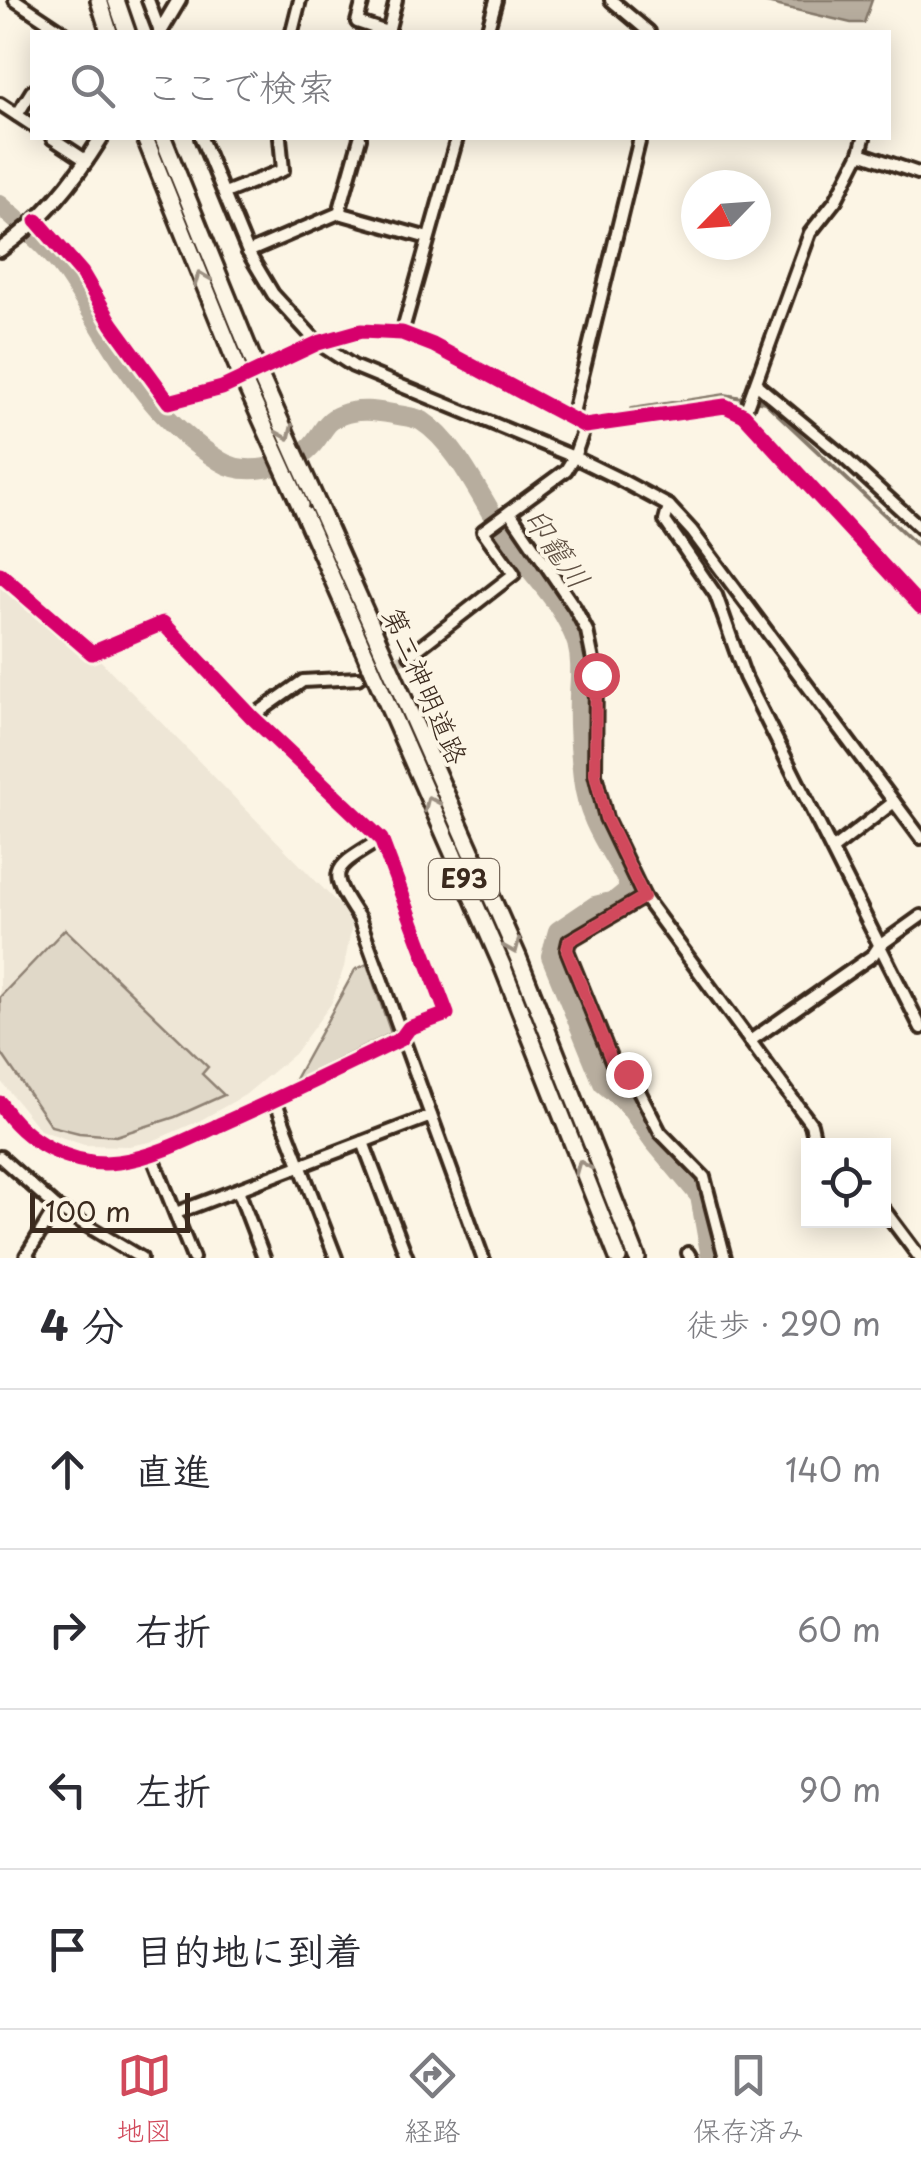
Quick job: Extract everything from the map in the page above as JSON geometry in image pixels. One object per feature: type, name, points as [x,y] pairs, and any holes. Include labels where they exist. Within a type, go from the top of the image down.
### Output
[{"type":"highway","points":[[99,0],[108,30]]},
{"type":"highway","points":[[116,0],[126,30]]},
{"type":"highway","name":"第二神明道路","points":[[146,140],[246,364],[318,506],[518,957],[637,1258]]},
{"type":"highway","name":"第二神明道路","points":[[164,140],[300,505],[502,965],[618,1258]]},
{"type":"main road","points":[[161,30],[178,0]]},
{"type":"main road","points":[[0,250],[30,227],[67,189],[100,140]]},
{"type":"street","points":[[14,0],[59,30]]},
{"type":"street","points":[[148,0],[159,30]]},
{"type":"street","points":[[292,30],[300,0]]},
{"type":"street","points":[[362,0],[357,22],[381,30]]},
{"type":"street","points":[[388,30],[396,0]]},
{"type":"street","points":[[488,30],[496,0]]},
{"type":"street","points":[[611,0],[647,30]]},
{"type":"street","points":[[17,115],[30,94]]},
{"type":"street","points":[[0,104],[30,124]]},
{"type":"street","points":[[55,140],[87,160]]},
{"type":"street","points":[[202,140],[248,252],[273,294],[318,343],[353,366],[574,457],[669,506],[692,531],[921,838]]},
{"type":"street","points":[[225,193],[282,170],[280,140]]},
{"type":"street","points":[[339,214],[359,140]]},
{"type":"street","points":[[402,334],[456,140]]},
{"type":"street","points":[[572,417],[640,140]]},
{"type":"street","points":[[744,415],[810,233],[836,200],[863,140]]},
{"type":"street","points":[[860,153],[921,174]]},
{"type":"street","points":[[248,252],[339,214],[428,238]]},
{"type":"street","points":[[30,227],[82,274],[112,324],[169,402],[222,388],[337,335],[361,331],[402,334],[432,345],[584,426],[725,406],[744,415],[921,607]]},
{"type":"street","points":[[756,384],[921,528]]},
{"type":"street","points":[[410,656],[514,574],[483,531],[566,470],[584,426]]},
{"type":"street","points":[[669,506],[665,521],[716,595],[745,677],[921,1028]]},
{"type":"street","points":[[511,514],[587,631],[596,675],[595,774],[606,818],[644,897],[811,1124],[814,1138]]},
{"type":"street","points":[[0,574],[92,653],[162,622],[252,718],[381,839],[447,1014],[409,1028],[401,1039],[275,1100],[152,1155],[114,1163],[75,1157],[34,1141],[10,1121],[0,1104]]},
{"type":"street","points":[[252,718],[302,681],[358,678]]},
{"type":"street","points":[[832,849],[894,802]]},
{"type":"street","points":[[381,839],[342,863],[337,873],[338,886],[359,918],[483,1258]]},
{"type":"street","points":[[644,897],[569,941],[567,950],[613,1064],[634,1081],[660,1132],[704,1177],[725,1258]]},
{"type":"street","points":[[750,1040],[872,956],[879,946],[921,916]]},
{"type":"street","points":[[275,1100],[336,1258]]},
{"type":"street","points":[[176,1213],[431,1116]]},
{"type":"street","points":[[0,1132],[10,1121]]},
{"type":"street","points":[[363,1142],[406,1258]]},
{"type":"street","points":[[152,1155],[193,1258]]},
{"type":"street","points":[[0,1158],[56,1206],[141,1258]]},
{"type":"street","points":[[238,1190],[264,1258]]},
{"type":"street","points":[[29,1258],[26,1256],[56,1206]]},
{"type":"street","points":[[891,1219],[920,1258]]},
{"type":"shaded area","points":[[754,0],[872,0],[864,23],[851,23]]},
{"type":"shaded area","points":[[0,585],[91,660],[100,660],[353,919],[344,967],[331,1004],[294,1054],[245,1095],[150,1142],[129,1146],[84,1145],[40,1130],[0,1080]]},
{"type":"shaded area","points":[[65,929],[208,1067],[202,1074],[224,1095],[175,1117],[116,1136],[51,1126],[0,1051],[0,997]]},
{"type":"shaded area","points":[[367,964],[391,1033],[294,1081],[355,970]]},
{"type":"waterway","name":"印籠川","points":[[0,205],[57,260],[153,402],[172,423],[220,461],[254,469],[280,465],[302,454],[331,421],[347,413],[374,411],[419,420],[447,444],[506,537],[555,600],[579,650],[580,738],[586,795],[595,823],[631,888],[615,901],[595,906],[558,931],[551,956],[603,1083],[627,1103],[700,1196],[711,1258]]},
{"type":"waterway","points":[[632,409],[725,395],[765,402],[921,549]]},
{"type":"tunnel","points":[[358,678],[410,655]]},
{"type":"cycle path","points":[[37,221],[82,273],[112,324],[169,402],[222,388],[318,343],[361,331],[402,333],[433,345],[585,426],[725,406],[744,415],[921,607]]},
{"type":"cycle path","points":[[0,574],[92,653],[163,623],[252,717],[381,839],[447,1014],[409,1028],[401,1039],[265,1104],[170,1147],[131,1160],[101,1163],[67,1156],[22,1129],[0,1103]]},
{"type":"route","points":[[596,675],[595,774],[606,818],[644,897],[569,941],[567,950],[613,1064],[628,1074]]}]
